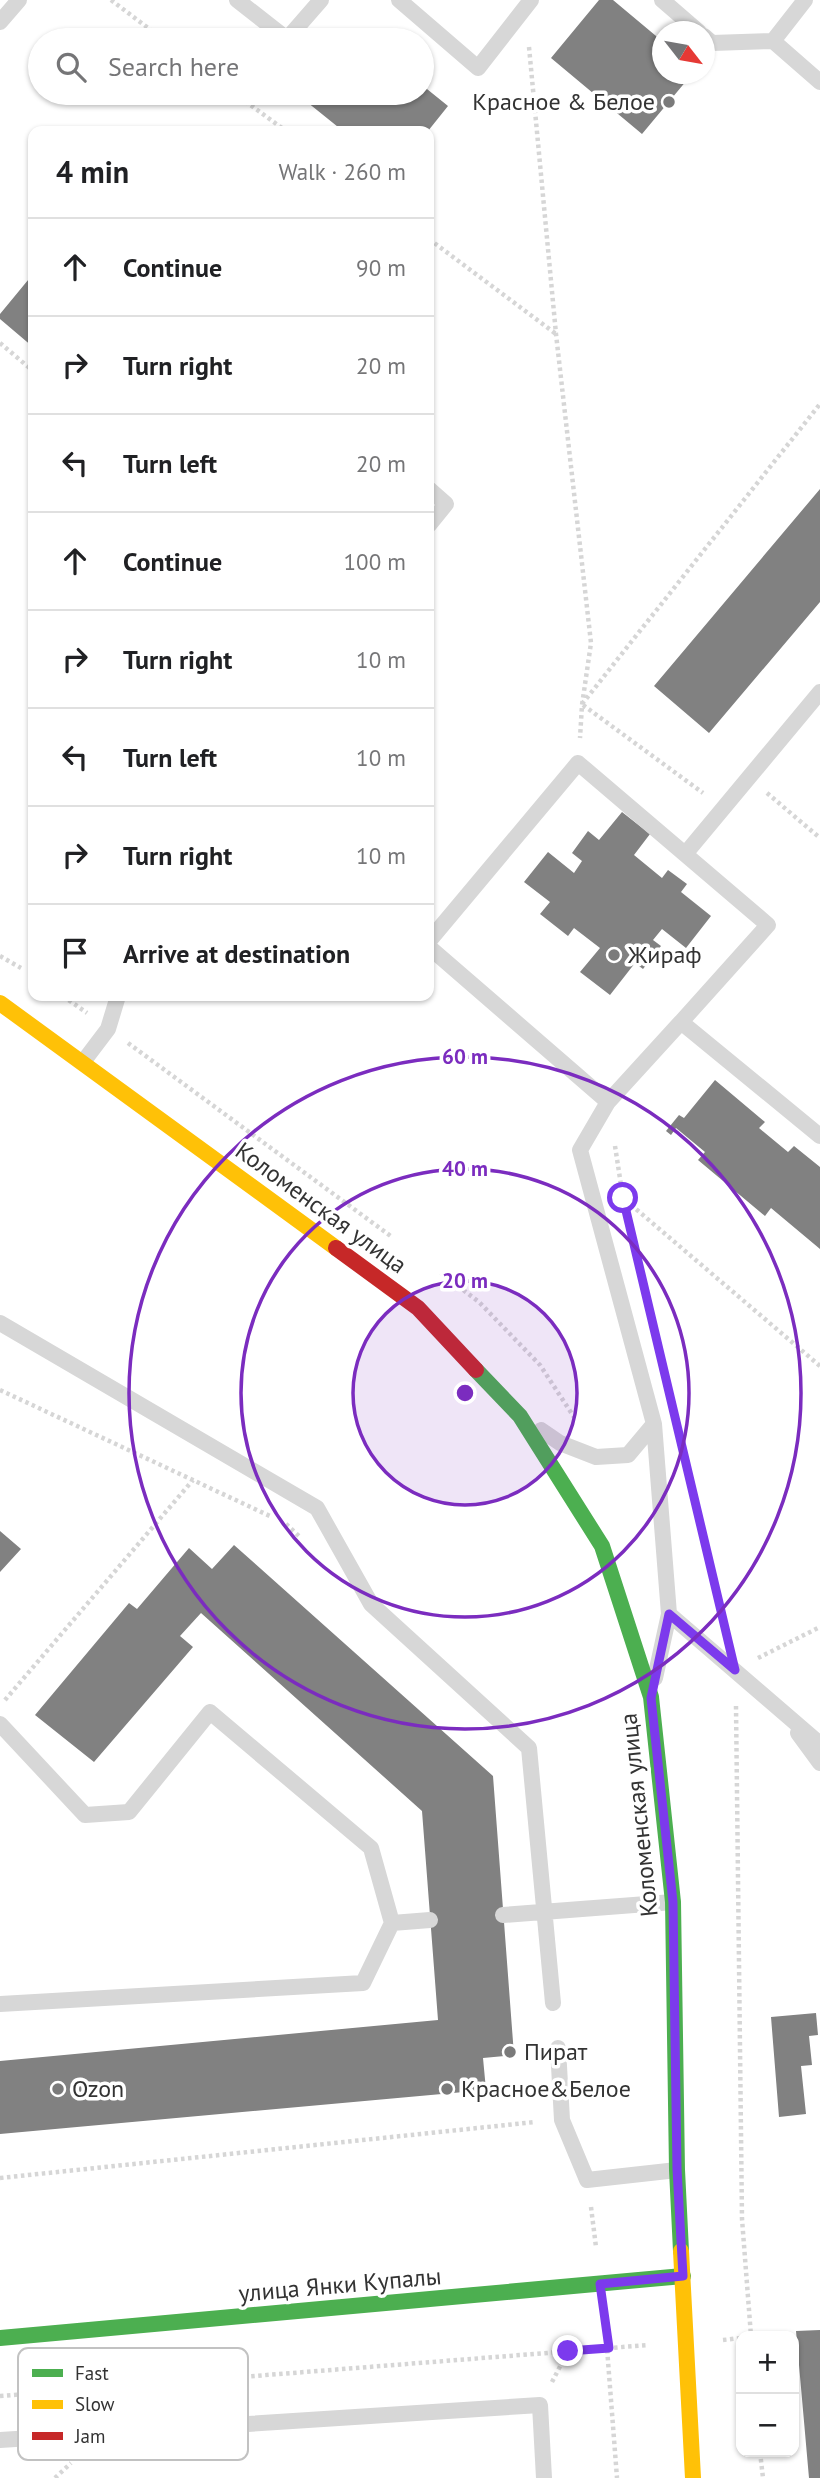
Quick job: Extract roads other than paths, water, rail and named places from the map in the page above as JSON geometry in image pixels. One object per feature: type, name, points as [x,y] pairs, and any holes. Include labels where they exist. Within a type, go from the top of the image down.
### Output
[{"type":"main road","name":"Коломенская улица","points":[[0,1003],[418,1308],[520,1416],[602,1546],[651,1698],[673,1902],[677,2169],[693,2478]]},
{"type":"main road","name":"улица Янки Купалы","points":[[0,2338],[683,2276]]},
{"type":"lane","points":[[0,22],[19,0]]},
{"type":"lane","points":[[237,0],[273,28]]},
{"type":"lane","points":[[297,28],[321,0]]},
{"type":"lane","points":[[399,0],[432,28]]},
{"type":"lane","points":[[662,0],[686,21]]},
{"type":"lane","points":[[773,41],[805,0]]},
{"type":"lane","points":[[434,30],[478,68],[528,4]]},
{"type":"lane","points":[[715,43],[773,41],[820,82]]},
{"type":"lane","points":[[434,493],[446,504],[434,519]]},
{"type":"lane","points":[[686,853],[820,692]]},
{"type":"lane","points":[[434,936],[578,763],[768,925],[608,1101],[580,1150],[654,1424],[669,1614],[651,1698]]},
{"type":"lane","points":[[434,951],[608,1101]]},
{"type":"lane","points":[[83,1062],[108,1029],[116,1001]]},
{"type":"lane","points":[[681,1022],[820,1136]]},
{"type":"lane","points":[[0,1323],[317,1508],[371,1604],[529,1748],[553,2003]]},
{"type":"lane","points":[[520,1416],[560,1443],[596,1457],[628,1455],[654,1424]]},
{"type":"lane","points":[[669,1614],[820,1744]]},
{"type":"lane","points":[[0,1724],[85,1815],[129,1812],[211,1712],[371,1848],[392,1923],[363,1983],[0,2004]]},
{"type":"lane","points":[[784,1714],[820,1763]]},
{"type":"lane","points":[[503,1915],[673,1902]]},
{"type":"lane","points":[[392,1923],[430,1920]]},
{"type":"lane","points":[[558,2048],[562,2120],[587,2180],[677,2169]]},
{"type":"lane","points":[[248,2424],[540,2405],[544,2478]]},
{"type":"lane","points":[[0,2440],[18,2439]]},
{"type":"place","name":"Красное & Белое","points":[[669,102]]},
{"type":"place","name":"Жираф","points":[[614,955]]},
{"type":"place","name":"Пират","points":[[510,2052]]},
{"type":"place","name":"Ozon","points":[[58,2089]]},
{"type":"place","name":"Красное&Белое","points":[[447,2089]]}]
